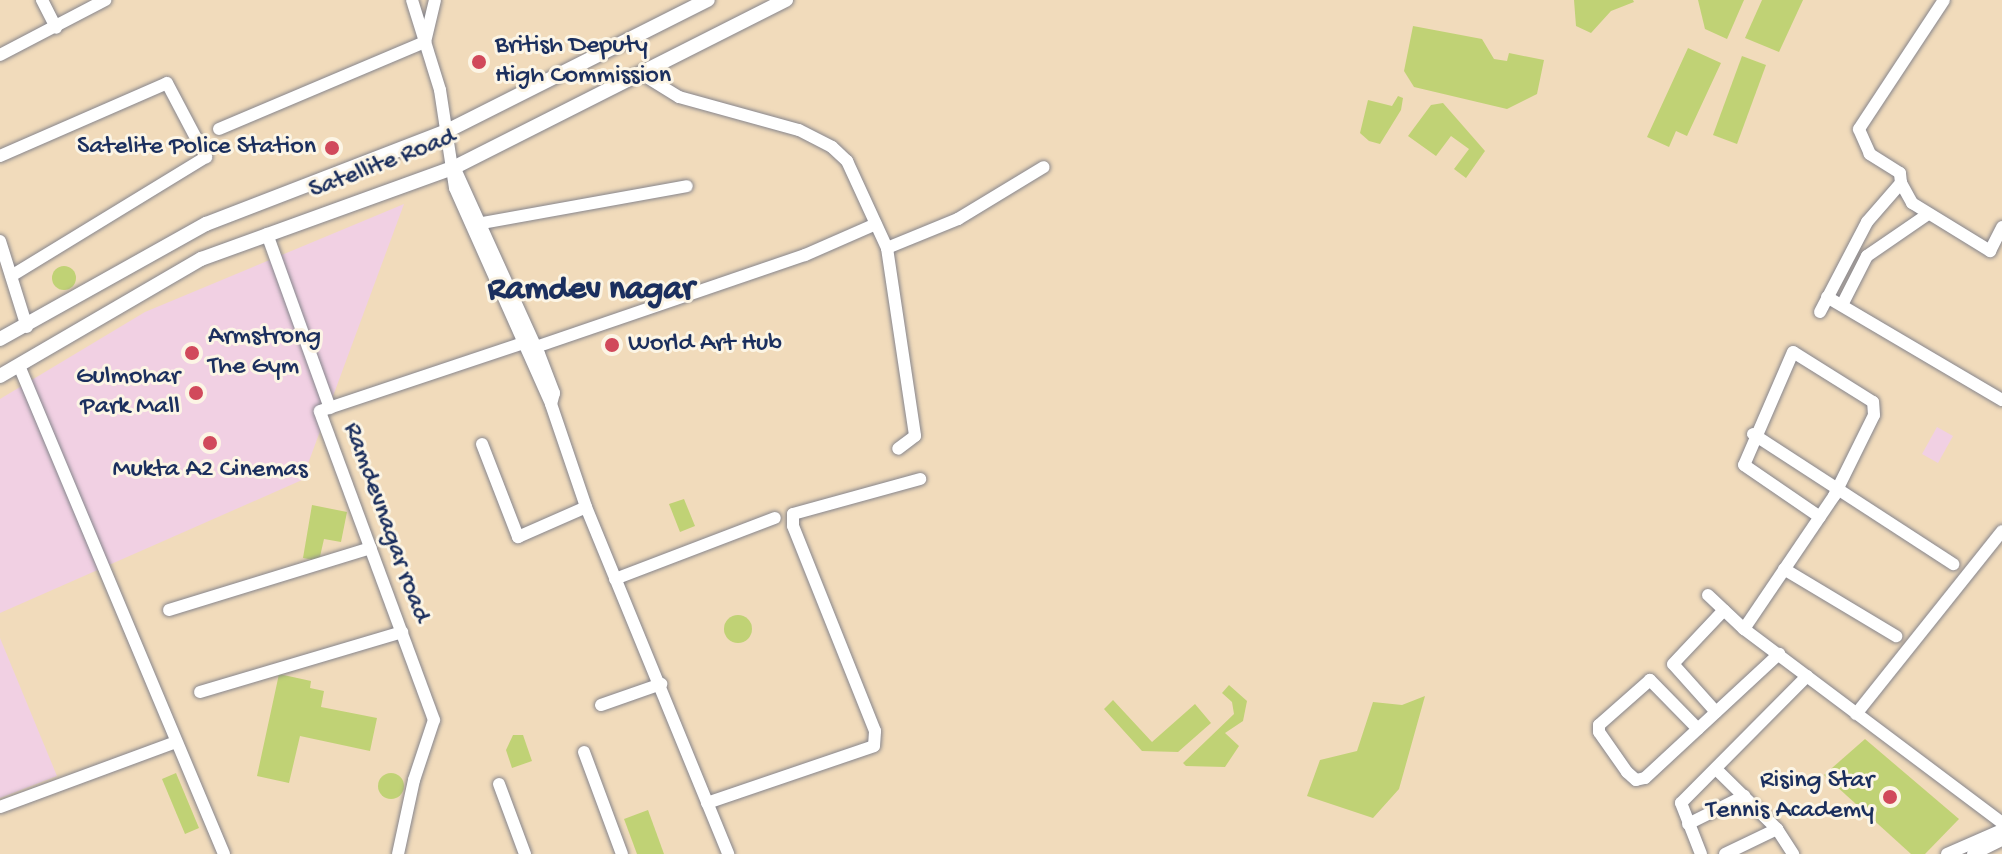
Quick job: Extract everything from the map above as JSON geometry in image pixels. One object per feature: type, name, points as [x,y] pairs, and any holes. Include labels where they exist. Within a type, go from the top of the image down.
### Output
[{"type":"main road","name":"Satellite Road","points":[[0,339],[27,327],[141,256],[206,224],[447,131],[708,0]]},
{"type":"main road","name":"Satellite Road","points":[[0,376],[20,368],[201,259],[455,167],[786,0]]},
{"type":"street","points":[[42,0],[56,28]]},
{"type":"street","points":[[0,55],[105,0]]},
{"type":"street","points":[[412,0],[447,131],[455,167],[455,188],[554,393],[551,404],[586,507],[728,854]]},
{"type":"street","points":[[425,42],[435,0]]},
{"type":"street","points":[[1944,0],[1859,129],[1870,154],[1900,173],[1901,183],[1912,203],[1928,214],[1996,254],[2002,227]]},
{"type":"street","points":[[219,129],[425,42]]},
{"type":"street","points":[[640,73],[679,97],[799,130],[832,147],[847,161],[887,248],[915,436],[898,449]]},
{"type":"street","points":[[0,156],[167,83],[206,157],[11,276]]},
{"type":"street","points":[[455,167],[482,223],[530,345]]},
{"type":"street","points":[[887,248],[958,219],[1044,167]]},
{"type":"street","points":[[1820,312],[1867,222],[1901,183]]},
{"type":"street","points":[[482,223],[687,186]]},
{"type":"street","points":[[1842,305],[1867,256],[1928,214]]},
{"type":"street","name":"Ramdevnagar road","points":[[398,854],[414,780],[434,720],[320,411],[805,255],[876,224]]},
{"type":"street","points":[[267,234],[330,408]]},
{"type":"street","points":[[0,241],[27,327]]},
{"type":"street","points":[[1827,297],[2002,400]]},
{"type":"street","points":[[1744,629],[1820,517],[1875,408],[1797,352],[1786,358],[1753,434],[1745,470],[1820,517]]},
{"type":"street","points":[[20,368],[224,854]]},
{"type":"street","points":[[1753,434],[1953,564]]},
{"type":"street","points":[[482,444],[518,537],[586,507]]},
{"type":"street","points":[[707,803],[874,746],[875,731],[793,526],[793,514],[920,479]]},
{"type":"street","points":[[615,579],[775,518]]},
{"type":"street","points":[[1856,714],[2001,535]]},
{"type":"street","points":[[169,610],[371,548]]},
{"type":"street","points":[[1784,569],[1896,636]]},
{"type":"street","points":[[1708,595],[1744,629],[2002,823]]},
{"type":"street","points":[[1716,712],[1675,668],[1673,659],[1724,610]]},
{"type":"street","points":[[200,692],[402,632]]},
{"type":"street","points":[[1698,729],[1650,680],[1599,725],[1599,732],[1636,780],[1645,778],[1698,729],[1716,712],[1779,654]]},
{"type":"street","points":[[1701,854],[1681,803],[1807,676]]},
{"type":"street","points":[[601,705],[661,684]]},
{"type":"street","points":[[0,807],[176,742]]},
{"type":"street","points":[[584,752],[622,854]]},
{"type":"street","points":[[1716,769],[1777,829],[1793,854]]},
{"type":"street","points":[[499,784],[525,854]]},
{"type":"street","points":[[1688,824],[1744,796]]},
{"type":"street","points":[[1725,854],[1777,829]]},
{"type":"street","points":[[1947,854],[2002,830]]},
{"type":"street","points":[[1973,854],[2002,840]]},
{"type":"shaded area","points":[[404,204],[302,480],[0,613],[0,399],[145,312]]},
{"type":"shaded area","points":[[1937,427],[1953,436],[1938,463],[1922,454]]},
{"type":"shaded area","points":[[0,638],[57,776],[0,798]]},
{"type":"green space","points":[[1574,0],[1634,2],[1611,11],[1591,33],[1576,26]]},
{"type":"green space","points":[[1698,0],[1744,0],[1727,39],[1705,29]]},
{"type":"green space","points":[[1762,0],[1803,0],[1779,52],[1745,38]]},
{"type":"green space","points":[[1413,26],[1482,39],[1494,59],[1507,61],[1509,53],[1544,60],[1537,94],[1507,109],[1414,87],[1404,71]]},
{"type":"green space","points":[[1688,48],[1721,63],[1687,136],[1676,131],[1669,147],[1647,137]]},
{"type":"green space","points":[[1742,56],[1766,65],[1737,144],[1713,135]]},
{"type":"green space","points":[[1398,96],[1403,98],[1401,110],[1380,144],[1369,141],[1360,133],[1368,100],[1392,106]]},
{"type":"green space","points":[[1443,103],[1485,151],[1466,178],[1454,169],[1469,149],[1451,136],[1436,156],[1408,136],[1431,105]]},
{"type":"green space","points":[[64,266],[72,270],[76,278],[72,286],[64,290],[56,286],[52,278],[56,270]]},
{"type":"green space","points":[[684,499],[695,526],[680,532],[669,504]]},
{"type":"green space","points":[[312,505],[347,512],[341,542],[324,539],[319,561],[303,558]]},
{"type":"green space","points":[[738,615],[748,619],[752,629],[748,639],[738,643],[728,639],[724,629],[728,619]]},
{"type":"green space","points":[[279,674],[311,681],[310,688],[324,691],[321,707],[377,718],[370,751],[300,736],[289,783],[257,776]]},
{"type":"green space","points":[[1229,685],[1247,701],[1243,721],[1225,733],[1239,746],[1225,767],[1186,766],[1183,763],[1234,714],[1232,702],[1222,693]]},
{"type":"green space","points":[[1425,696],[1399,789],[1373,818],[1307,796],[1320,760],[1357,751],[1373,702],[1402,705]]},
{"type":"green space","points":[[1113,700],[1152,742],[1195,704],[1211,723],[1178,752],[1142,751],[1104,709]]},
{"type":"green space","points":[[513,735],[523,735],[532,761],[512,768],[506,750]]},
{"type":"green space","name":"Rising Star Tennis Academy","points":[[1865,739],[1959,819],[1925,854],[1911,854],[1824,775]]},
{"type":"green space","points":[[176,773],[199,828],[185,834],[162,779]]},
{"type":"green space","points":[[391,773],[400,777],[404,786],[400,795],[391,799],[382,795],[378,786],[382,777]]},
{"type":"green space","points":[[648,810],[664,854],[637,854],[624,819]]},
{"type":"place","name":"British Deputy High Commission","points":[[479,62]]},
{"type":"place","name":"Satelite Police Station","points":[[332,148]]},
{"type":"place","name":"World Art Hub","points":[[612,345]]},
{"type":"place","name":"Armstrong The Gym","points":[[192,353]]},
{"type":"place","name":"Gulmohar Park Mall","points":[[196,393]]},
{"type":"place","name":"Mukta A2 Cinemas","points":[[210,443]]},
{"type":"place","name":"Rising Star Tennis Academy","points":[[1890,797]]},
{"type":"district","name":"Ramdev nagar","points":[[591,292]]}]
